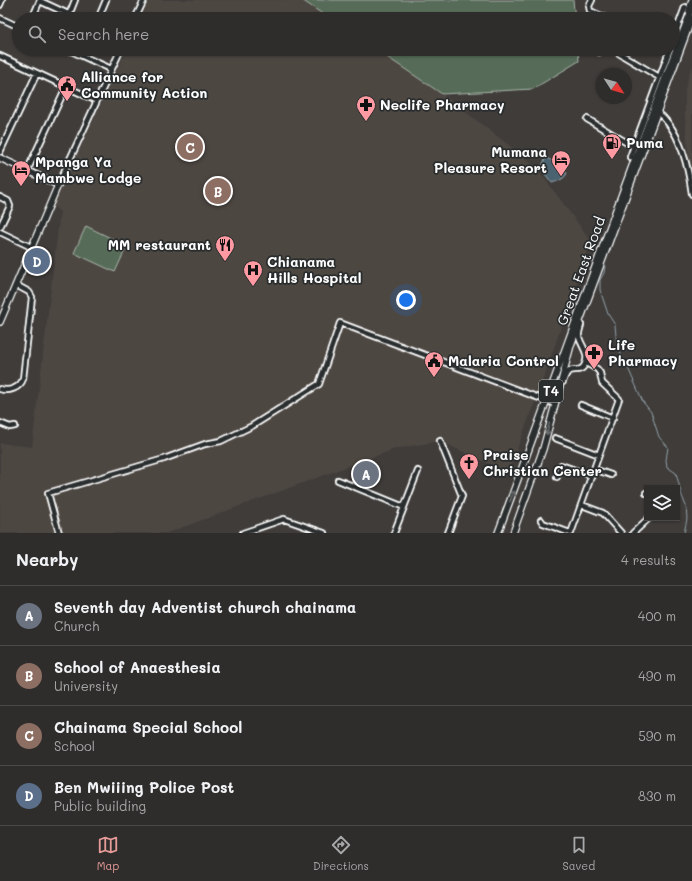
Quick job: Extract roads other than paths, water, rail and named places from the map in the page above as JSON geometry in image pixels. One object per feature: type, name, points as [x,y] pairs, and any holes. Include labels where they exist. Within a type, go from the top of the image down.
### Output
[{"type":"main road","name":"Great East Road","points":[[680,42],[690,17],[692,0]]},
{"type":"main road","name":"Great East Road","points":[[680,46],[692,8]]},
{"type":"main road","name":"Great East Road","points":[[498,533],[635,157],[675,56]]},
{"type":"main road","name":"Great East Road","points":[[513,533],[543,449],[571,345],[676,56]]},
{"type":"main road","points":[[0,158],[58,185],[0,322]]},
{"type":"street","points":[[0,5],[2,0]]},
{"type":"street","points":[[70,12],[75,0]]},
{"type":"street","points":[[101,12],[106,0]]},
{"type":"street","points":[[138,12],[144,0]]},
{"type":"street","points":[[592,0],[589,6],[590,11],[592,12]]},
{"type":"street","points":[[35,12],[40,1],[65,12]]},
{"type":"street","points":[[680,21],[685,7]]},
{"type":"street","points":[[0,18],[12,23]]},
{"type":"street","points":[[0,56],[97,101]]},
{"type":"street","points":[[83,56],[111,69]]},
{"type":"street","points":[[58,185],[118,56]]},
{"type":"street","points":[[624,56],[659,77]]},
{"type":"street","points":[[635,157],[630,157],[667,56]]},
{"type":"street","points":[[0,152],[37,73]]},
{"type":"street","points":[[27,171],[66,87]]},
{"type":"street","points":[[657,112],[668,123],[680,146],[692,186],[692,194]]},
{"type":"street","points":[[587,119],[634,147]]},
{"type":"street","points":[[0,197],[8,201],[10,206],[0,227]]},
{"type":"street","points":[[0,232],[32,247]]},
{"type":"street","points":[[0,389],[6,391],[9,390],[19,385],[23,379],[32,297],[29,292],[16,285]]},
{"type":"street","points":[[557,397],[566,374],[569,371],[581,369],[586,363],[586,354],[579,338],[579,333],[587,309],[588,298]]},
{"type":"street","points":[[59,533],[48,493],[164,459],[205,444],[221,441],[252,426],[319,384],[340,323],[555,404]]},
{"type":"street","points":[[541,520],[543,523],[570,533],[582,505],[620,399],[602,383],[600,373],[597,369],[586,363]]},
{"type":"street","points":[[580,405],[613,418]]},
{"type":"street","points":[[0,424],[15,426]]},
{"type":"street","points":[[555,438],[599,455]]},
{"type":"street","points":[[440,441],[462,496],[448,533]]},
{"type":"street","points":[[557,477],[561,465],[592,476]]},
{"type":"street","points":[[594,469],[611,475]]},
{"type":"street","points":[[394,533],[418,471]]},
{"type":"street","points":[[338,480],[404,507]]},
{"type":"street","points":[[582,505],[603,513],[621,533]]},
{"type":"street","points":[[243,533],[284,519],[324,533]]},
{"type":"street","points":[[633,533],[646,521]]},
{"type":"street","points":[[257,533],[259,527]]},
{"type":"water","points":[[547,158],[567,173],[565,177],[552,183],[541,169]]},
{"type":"waterway","points":[[605,267],[604,273],[600,280],[600,290],[608,314],[615,325],[617,347],[643,402],[651,412],[659,437],[668,447],[666,460],[667,467],[676,473],[686,506],[687,519],[684,533]]},
{"type":"place","name":"Alliance for Community Action","points":[[67,102]]},
{"type":"place","name":"Neclife Pharmacy","points":[[366,122]]},
{"type":"place","name":"Chainama Special School","points":[[190,147]]},
{"type":"place","name":"Puma","points":[[612,160]]},
{"type":"place","name":"Mumana Pleasure Resort","points":[[561,177]]},
{"type":"place","name":"Mpanga Ya Mambwe Lodge","points":[[21,187]]},
{"type":"place","name":"School of Anaesthesia","points":[[218,191]]},
{"type":"place","name":"Ben Mwiiing Police Post","points":[[37,261]]},
{"type":"place","name":"MM restaurant","points":[[225,262]]},
{"type":"place","name":"Chianama Hills Hospital","points":[[253,287]]},
{"type":"place","name":"Life Pharmacy","points":[[594,370]]},
{"type":"place","name":"Malaria Control","points":[[434,378]]},
{"type":"place","name":"Seventh day Adventist church chainama","points":[[366,474]]},
{"type":"place","name":"Praise Christian Center","points":[[469,480]]}]
